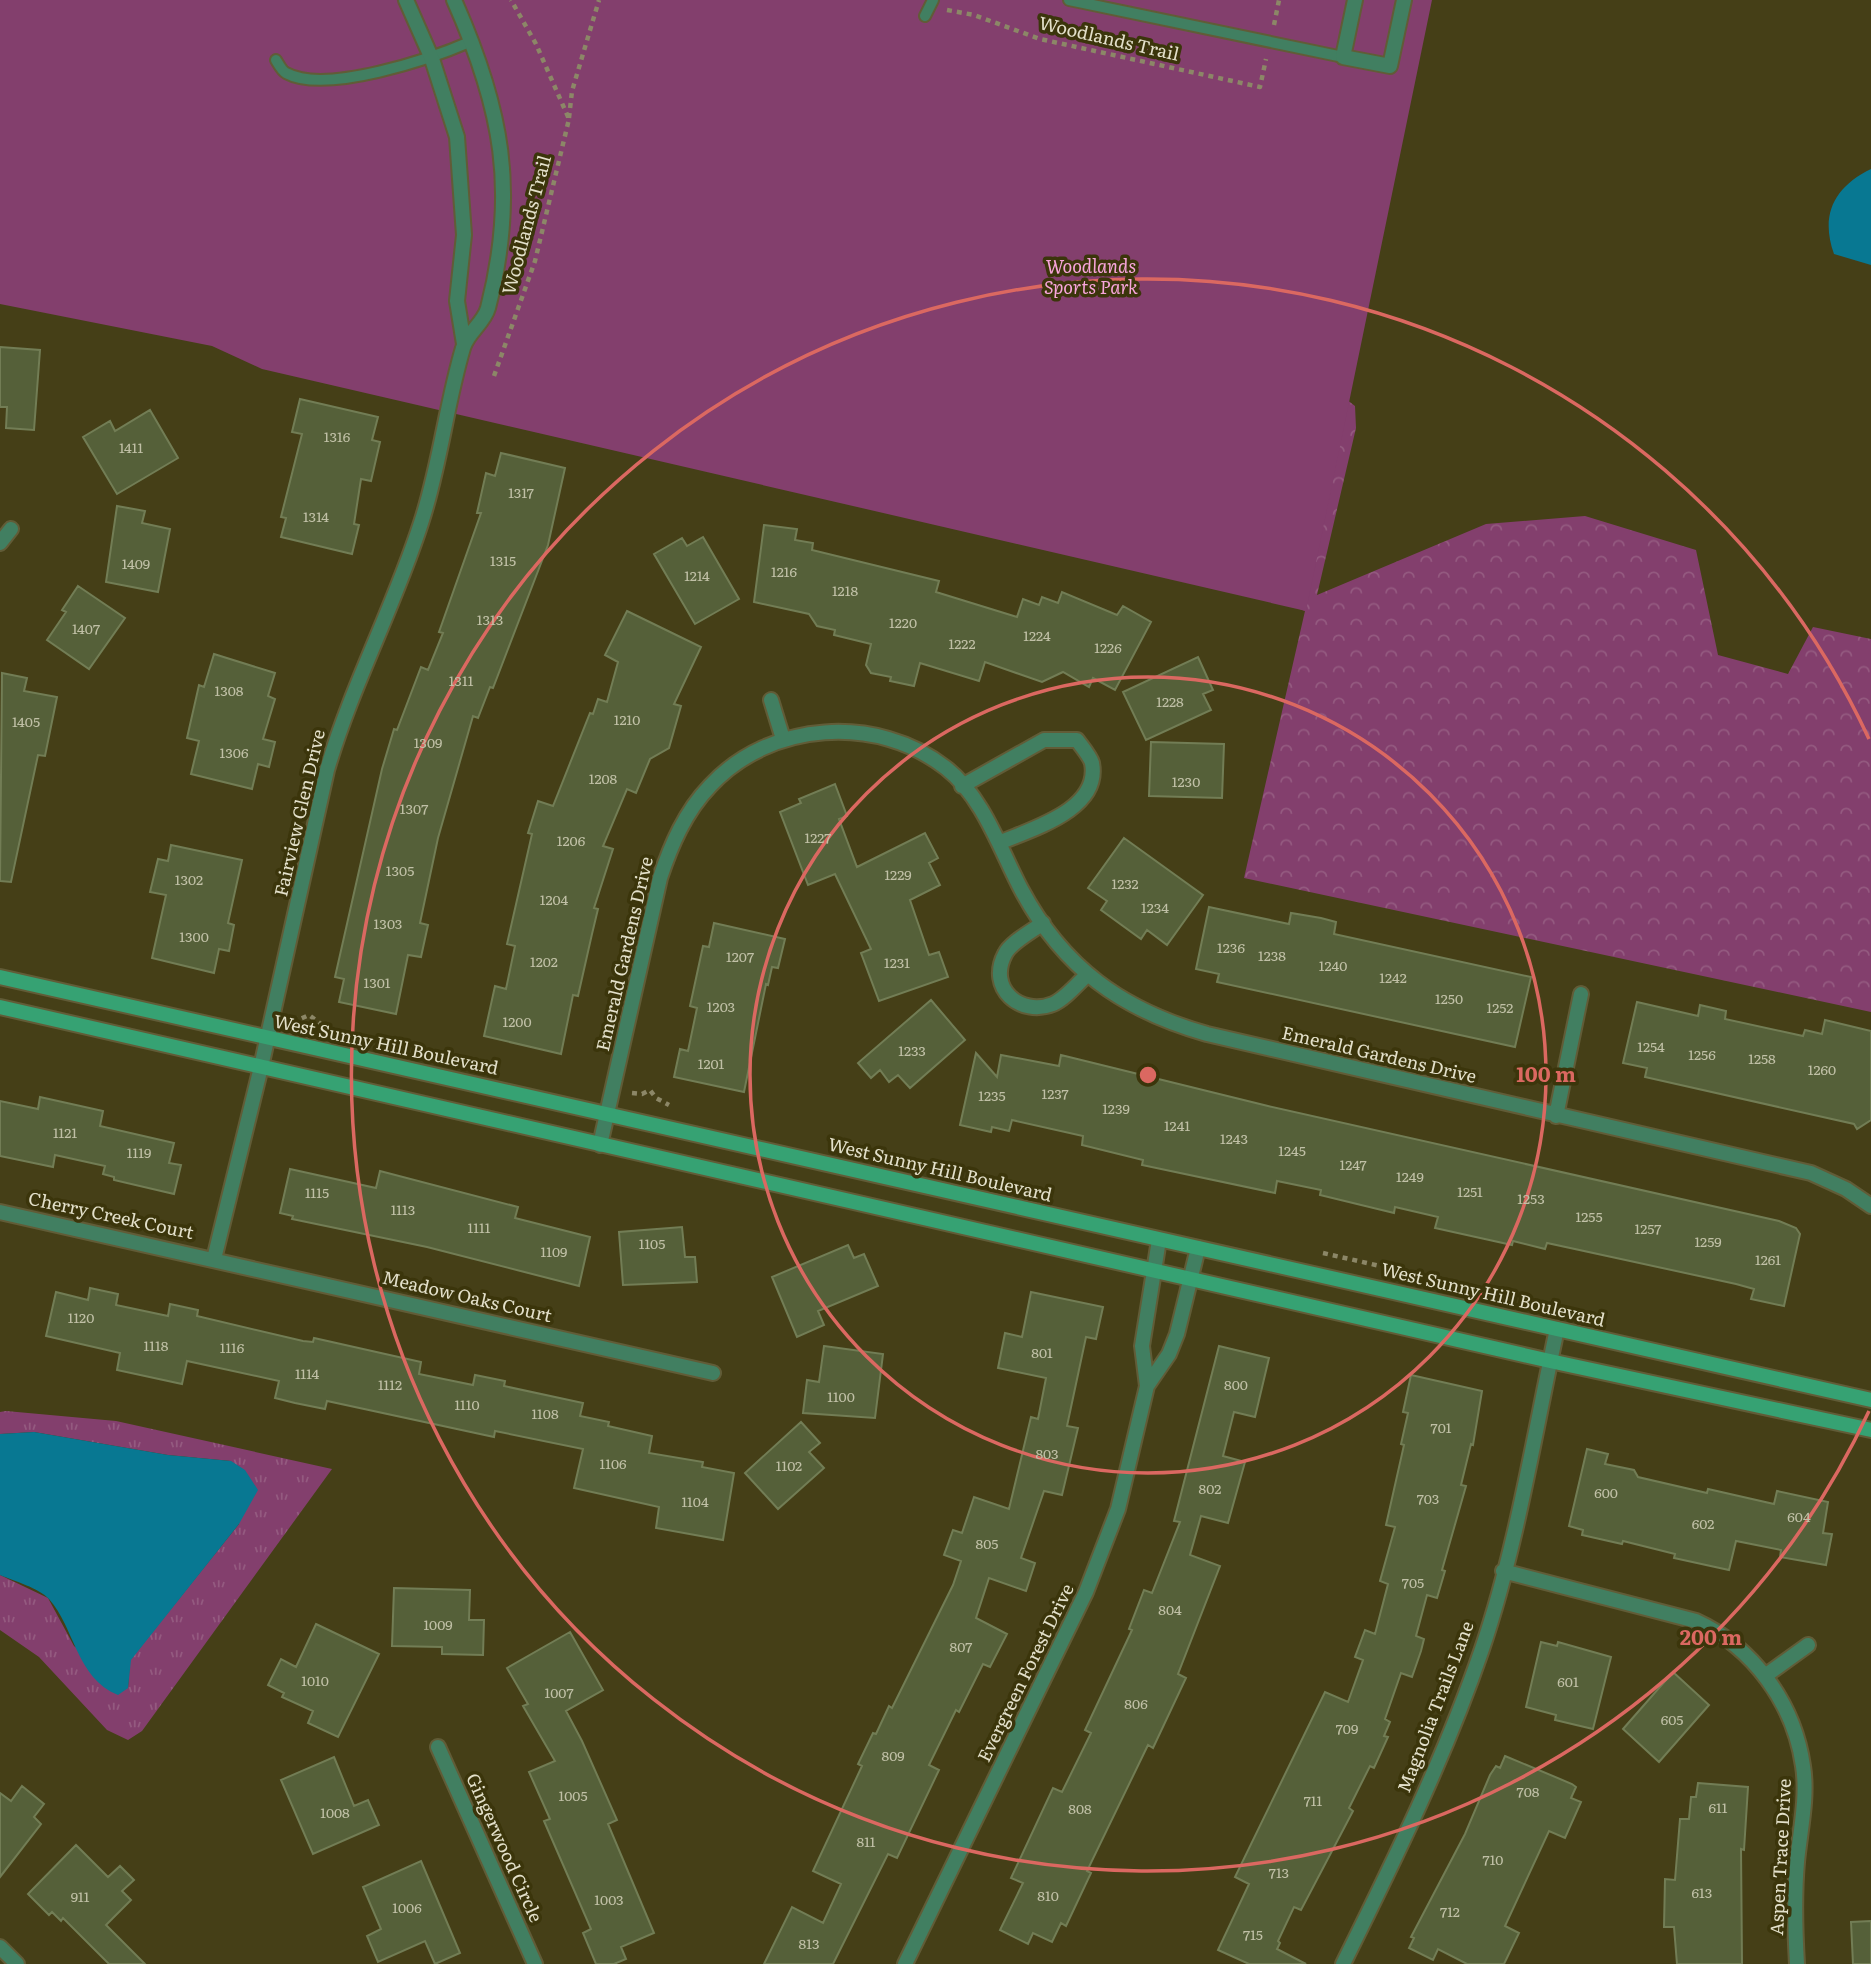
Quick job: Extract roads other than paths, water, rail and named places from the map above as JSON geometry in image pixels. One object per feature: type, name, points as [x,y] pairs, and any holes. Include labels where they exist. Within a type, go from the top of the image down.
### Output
[{"type":"street","name":"Fairview Glen Drive","points":[[406,0],[432,59],[457,137],[464,235],[457,301],[464,344]]},
{"type":"street","name":"Fairview Glen Drive","points":[[214,1259],[261,1067],[327,770],[341,725],[391,607],[422,520],[464,344],[487,312],[500,247],[504,190],[499,135],[491,92],[454,0]]},
{"type":"street","points":[[1355,0],[1343,57],[1390,66],[1405,0]]},
{"type":"street","points":[[0,543],[11,529]]},
{"type":"street","points":[[771,700],[783,739]]},
{"type":"street","name":"Emerald Gardens Drive","points":[[600,1145],[660,878],[672,843],[709,786],[750,754],[783,739],[826,732],[892,739],[947,769],[962,786],[999,843],[1022,890],[1069,959],[1121,999],[1181,1027],[1811,1173],[1846,1189],[1871,1206]]},
{"type":"street","points":[[962,786],[1044,740],[1077,740],[1092,761],[1093,781],[1078,802],[1061,815],[999,843]]},
{"type":"street","points":[[1043,923],[1006,951],[999,970],[1003,991],[1019,1004],[1033,1009],[1056,1003],[1087,975]]},
{"type":"street","name":"West Sunny Hill Boulevard","points":[[0,977],[267,1040],[609,1113],[1871,1400]]},
{"type":"street","points":[[1556,1116],[1581,994]]},
{"type":"street","points":[[0,1007],[1550,1361],[1871,1430]]},
{"type":"street","name":"Cherry Creek Court","points":[[0,1212],[214,1259]]},
{"type":"street","name":"Evergreen Forest Drive","points":[[905,1964],[1086,1592],[1118,1509],[1147,1386],[1142,1346],[1158,1240]]},
{"type":"street","name":"Evergreen Forest Drive","points":[[1147,1386],[1169,1354],[1198,1248]]},
{"type":"street","name":"Meadow Oaks Court","points":[[214,1259],[713,1373]]},
{"type":"street","name":"Magnolia Trails Lane","points":[[1343,1964],[1399,1850],[1446,1742],[1482,1647],[1503,1571],[1557,1329]]},
{"type":"street","name":"Aspen Trace Drive","points":[[1503,1571],[1696,1621],[1728,1638],[1765,1676],[1791,1719],[1804,1768],[1795,1904],[1797,1964]]},
{"type":"street","points":[[1765,1676],[1808,1645]]},
{"type":"street","name":"Gingerwood Circle","points":[[438,1747],[535,1964]]},
{"type":"street","points":[[0,1947],[18,1964]]},
{"type":"lane","points":[[925,16],[933,0]]},
{"type":"lane","points":[[1069,0],[1343,57]]},
{"type":"lane","points":[[276,60],[284,72],[305,79],[338,78],[432,59],[472,41]]},
{"type":"water","points":[[1871,169],[1871,265],[1834,254],[1829,227],[1833,204],[1839,194],[1858,176]]},
{"type":"water","points":[[34,1432],[168,1455],[231,1461],[245,1470],[258,1490],[239,1524],[131,1660],[128,1688],[118,1695],[93,1677],[49,1599],[33,1588],[0,1575],[0,1434]]},
{"type":"park label","name":"Woodlands Sports Park","points":[[1091,277]]}]
